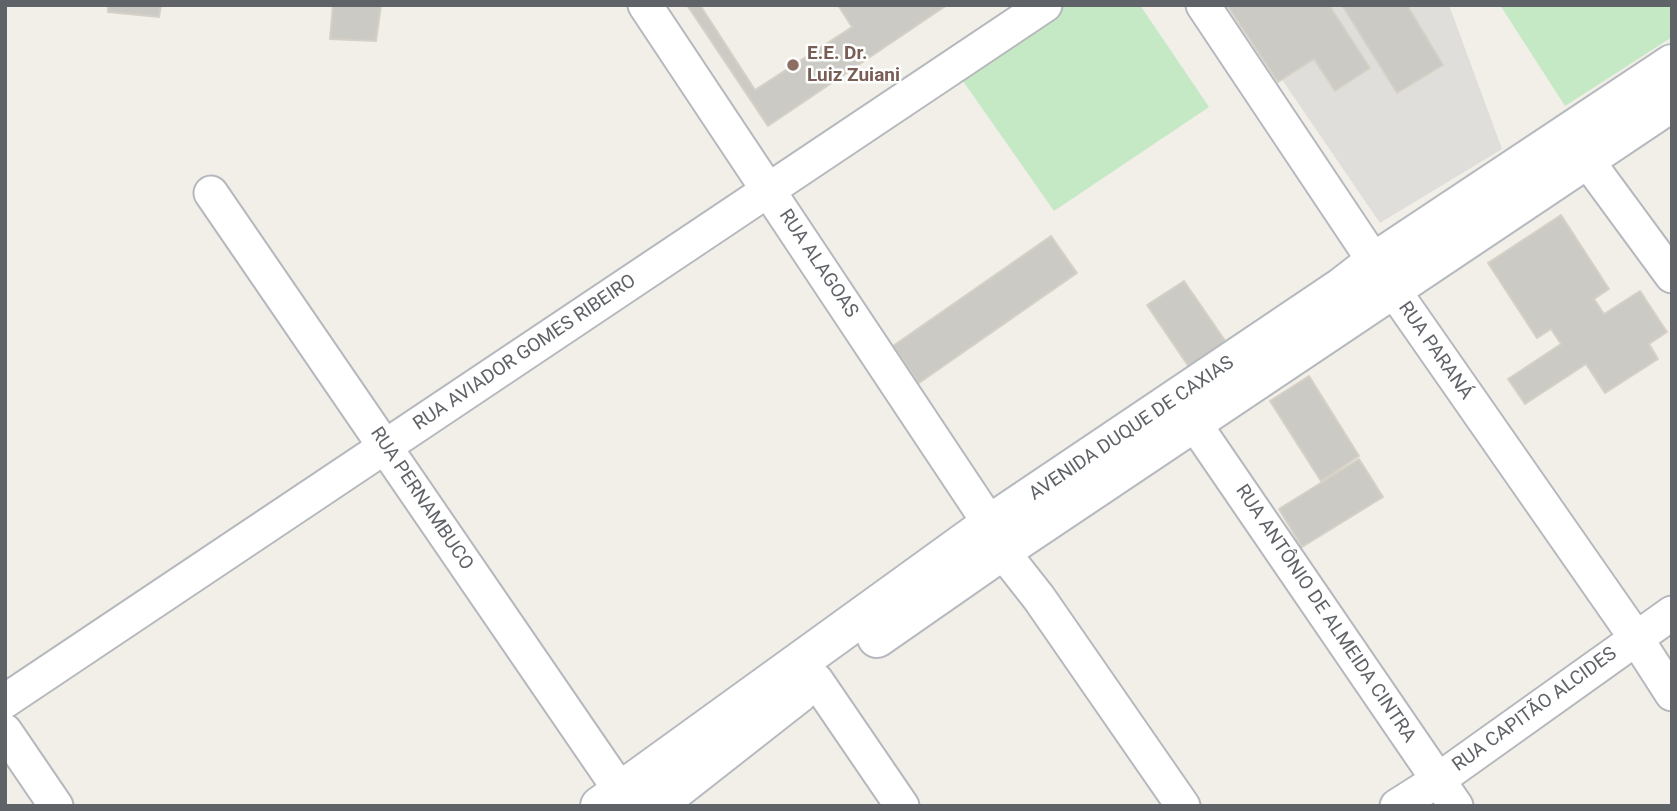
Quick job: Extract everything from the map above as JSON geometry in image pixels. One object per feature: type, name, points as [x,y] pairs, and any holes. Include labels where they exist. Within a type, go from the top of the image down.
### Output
[{"type":"main road","name":"AVENIDA DUQUE DE CAXIAS","points":[[626,802],[816,680],[996,538],[1194,423],[1383,275],[1672,64]]},
{"type":"main road","name":"AVENIDA DUQUE DE CAXIAS","points":[[626,802],[1331,295],[1383,275],[1586,159],[1672,102]]},
{"type":"street","name":"RUA ALAGOAS","points":[[645,5],[996,538],[1183,806]]},
{"type":"street","name":"RUA AVIADOR GOMES RIBEIRO","points":[[5,701],[1045,5]]},
{"type":"street","name":"RUA PARANÁ","points":[[1203,5],[1383,275],[1636,638],[1672,694]]},
{"type":"street","points":[[1586,159],[1672,276]]},
{"type":"street","name":"RUA PERNAMBUCO","points":[[211,193],[626,802]]},
{"type":"street","name":"RUA ANTÔNIO DE ALMEIDA CINTRA","points":[[1194,423],[1447,793]]},
{"type":"street","name":"RUA CAPITÃO ALCIDES","points":[[1397,806],[1447,793],[1636,638],[1672,613]]},
{"type":"street","points":[[816,680],[902,806]]},
{"type":"street","points":[[5,731],[56,806]]},
{"type":"shaded area","points":[[1231,5],[1449,5],[1502,149],[1380,223]]},
{"type":"green space","points":[[1056,5],[1140,5],[1209,107],[1054,211],[956,71]]},
{"type":"green space","points":[[1500,5],[1672,5],[1672,37],[1565,106]]},
{"type":"building","points":[[108,5],[161,5],[159,17],[108,12]]},
{"type":"building","points":[[333,5],[381,5],[376,41],[330,39]]},
{"type":"building","name":"E.E. Dr. Luiz Zuiani","points":[[687,5],[947,5],[768,126]]},
{"type":"building","points":[[700,5],[838,5],[852,27],[755,90]]},
{"type":"building","points":[[1227,5],[1329,5],[1370,68],[1335,91],[1314,59],[1278,82]]},
{"type":"building","points":[[1342,5],[1407,5],[1443,65],[1397,93]]},
{"type":"building","points":[[1561,215],[1609,289],[1594,299],[1604,314],[1640,291],[1667,332],[1649,344],[1658,359],[1605,393],[1586,364],[1525,404],[1508,379],[1561,344],[1551,329],[1537,338],[1488,263]]},
{"type":"building","points":[[1051,236],[1077,273],[919,383],[893,346]]},
{"type":"building","points":[[1184,281],[1228,345],[1191,370],[1147,305]]},
{"type":"building","points":[[1309,376],[1359,456],[1321,481],[1270,401]]},
{"type":"building","points":[[1359,459],[1383,497],[1302,547],[1279,509]]},
{"type":"place","name":"E.E. Dr. Luiz Zuiani","points":[[793,65]]}]
